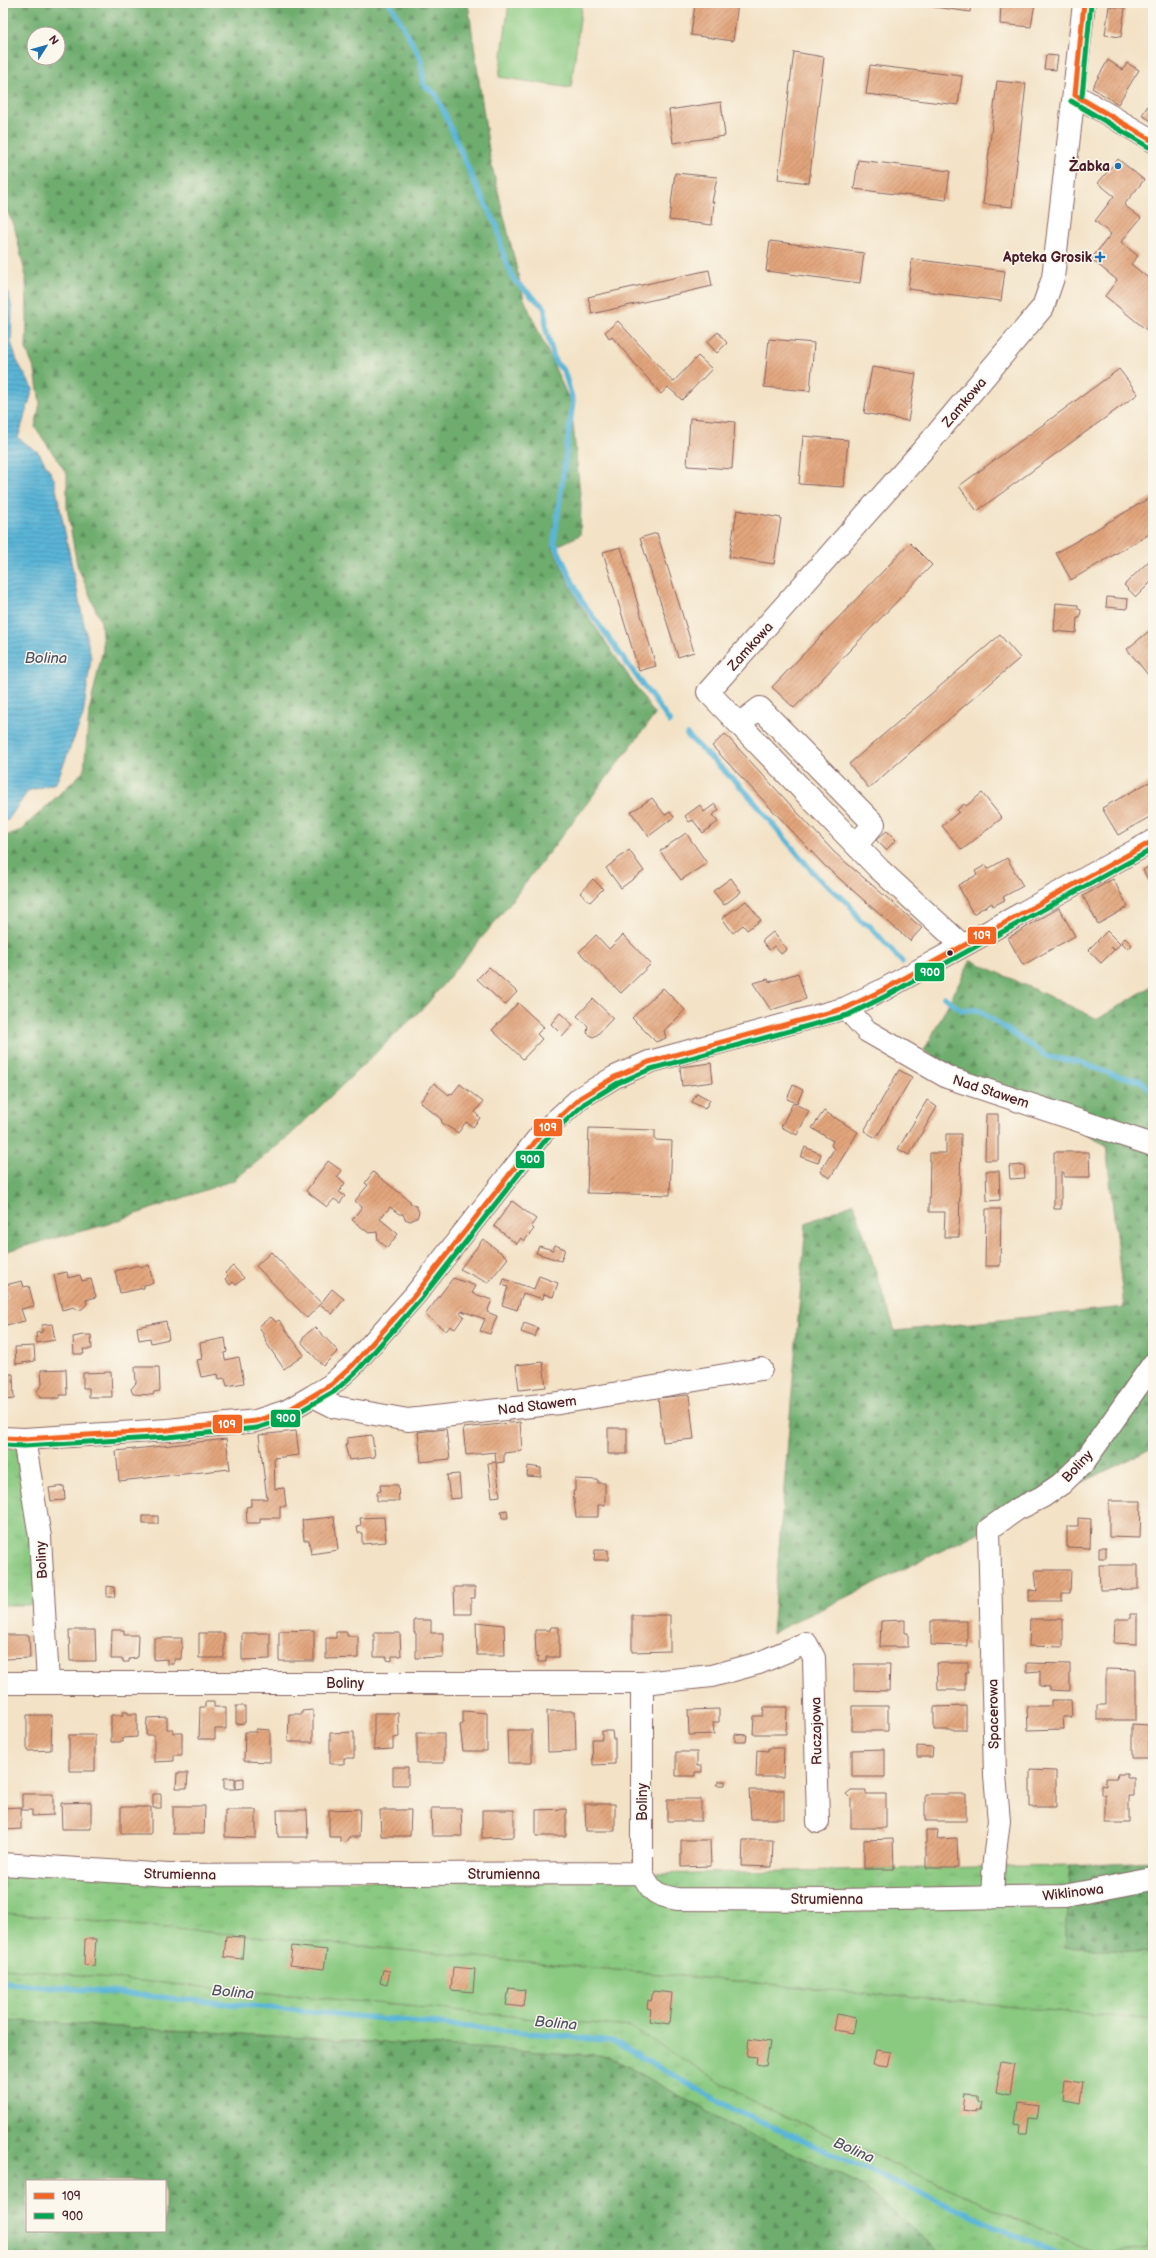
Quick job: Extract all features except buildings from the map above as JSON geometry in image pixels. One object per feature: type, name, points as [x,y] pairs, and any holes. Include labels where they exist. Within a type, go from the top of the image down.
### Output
[{"type":"street","name":"Zamkowa","points":[[962,945],[856,845],[708,692],[929,443],[1043,307],[1053,278],[1075,95],[1084,3]]},
{"type":"street","points":[[1075,95],[1153,141]]},
{"type":"street","points":[[3,1438],[24,1439],[168,1430],[256,1421],[287,1411],[331,1385],[352,1366],[415,1295],[542,1134],[580,1098],[615,1077],[649,1062],[846,1008],[883,990],[962,945],[1153,841]]},
{"type":"street","name":"Nad Stawem","points":[[846,1008],[867,1031],[947,1077],[1153,1145]]},
{"type":"street","name":"Nad Stawem","points":[[314,1396],[336,1407],[408,1420],[559,1403],[761,1369]]},
{"type":"street","name":"Boliny","points":[[989,1529],[1016,1510],[1042,1498],[1061,1484],[1080,1466],[1150,1379]]},
{"type":"street","name":"Boliny","points":[[24,1439],[40,1537],[48,1683]]},
{"type":"street","name":"Spacerowa","points":[[989,1529],[995,1776],[999,1821],[994,1860],[992,1898]]},
{"type":"street","name":"Boliny","points":[[3,1683],[642,1683],[712,1676],[759,1663],[806,1643]]},
{"type":"street","name":"Ruczajowa","points":[[806,1643],[814,1658],[818,1822]]},
{"type":"street","name":"Boliny","points":[[642,1683],[642,1873]]},
{"type":"street","name":"Strumienna","points":[[3,1864],[168,1876],[642,1873],[648,1886],[658,1896],[677,1899],[992,1898]]},
{"type":"street","name":"Wiklinowa","points":[[992,1898],[1064,1896],[1153,1879]]},
{"type":"green space","points":[[3,3],[468,3],[490,158],[524,299],[571,404],[581,504],[580,535],[553,548],[577,600],[655,715],[499,917],[426,1005],[287,1138],[234,1180],[105,1225],[3,1252],[3,837],[21,830],[84,771],[89,712],[103,649],[101,622],[77,565],[67,508],[67,474],[35,427],[40,403],[35,371],[26,349],[26,277],[14,225],[3,204]]},
{"type":"green space","points":[[509,3],[582,3],[571,88],[499,77]]},
{"type":"green space","points":[[971,960],[1098,1019],[1153,985],[1153,1448],[772,1633],[806,1223],[854,1203],[895,1331],[1124,1307],[1106,1145],[924,1051]]},
{"type":"green space","points":[[3,1448],[35,1449],[36,1605],[3,1605]]},
{"type":"green space","points":[[1153,1861],[1153,1953],[1065,1947],[1071,1865]]},
{"type":"green space","points":[[3,1862],[230,1883],[1071,1865],[1065,1947],[1153,1953],[1153,2020],[3,1913]]},
{"type":"green space","points":[[3,1913],[1153,2020],[1153,2214],[1150,2215],[1148,2247],[1097,2254],[752,2101],[630,2027],[3,1968]]},
{"type":"green space","points":[[3,1968],[631,2027],[752,2101],[1097,2254],[1153,2214],[1153,2255],[942,2255],[862,2185],[733,2126],[609,2056],[3,2020]]},
{"type":"green space","points":[[3,2020],[609,2056],[733,2126],[862,2185],[942,2255],[3,2255]]},
{"type":"water","name":"Bolina","points":[[3,272],[12,309],[11,342],[17,361],[33,389],[18,438],[39,453],[54,479],[91,658],[83,716],[56,783],[28,791],[8,820],[3,821]]},
{"type":"waterway","points":[[390,3],[421,59],[424,86],[435,93],[475,184],[497,226],[504,257],[514,280],[545,308],[546,329],[555,362],[564,371],[573,401],[554,542],[581,600],[670,722]]},
{"type":"waterway","points":[[687,735],[745,791],[817,877],[849,904],[860,921],[870,926],[902,962]]},
{"type":"waterway","points":[[944,997],[962,1010],[978,1010],[1048,1057],[1080,1062],[1111,1074],[1141,1081],[1153,1092]]},
{"type":"waterway","name":"Bolina","points":[[3,1982],[613,2041],[734,2110],[1059,2255]]},
{"type":"transit line","name":"109","points":[[1075,95],[1084,3]]},
{"type":"transit line","name":"900","points":[[1082,96],[1091,4]]},
{"type":"transit line","name":"109","points":[[1075,95],[1153,141]]},
{"type":"transit line","name":"900","points":[[1071,101],[1149,147]]},
{"type":"transit line","name":"109","points":[[3,1438],[24,1439],[168,1430],[256,1421],[287,1411],[331,1385],[352,1366],[415,1295],[542,1133],[580,1098],[615,1077],[649,1062],[846,1008],[883,990],[1153,841]]},
{"type":"transit line","name":"900","points":[[3,1445],[24,1446],[168,1437],[257,1428],[290,1417],[335,1391],[357,1371],[421,1299],[547,1138],[584,1104],[618,1083],[651,1069],[848,1015],[886,996],[1153,849]]},
{"type":"place","name":"Żabka","points":[[1118,166]]},
{"type":"place","name":"Apteka Grosik","points":[[1100,257]]}]
